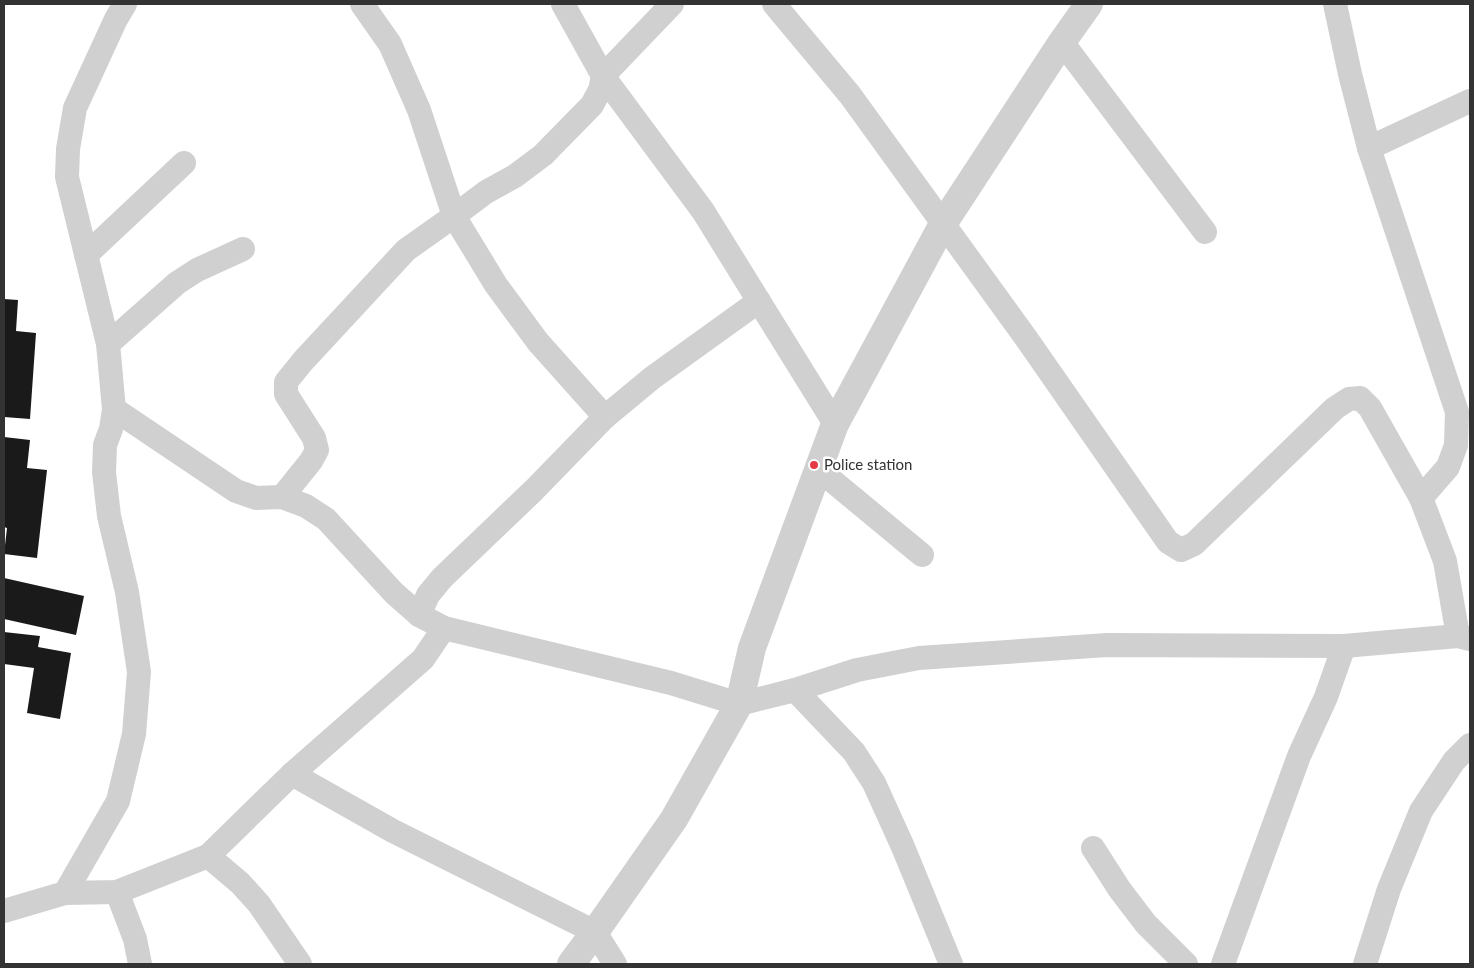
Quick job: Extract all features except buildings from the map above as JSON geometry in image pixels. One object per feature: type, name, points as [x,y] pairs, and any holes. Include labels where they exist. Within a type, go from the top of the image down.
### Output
[{"type":"street","points":[[65,893],[118,801],[134,734],[139,672],[127,592],[109,516],[104,472],[105,445],[111,429],[114,409],[108,344],[68,177],[68,149],[75,108],[116,19],[125,4]]},
{"type":"street","points":[[362,4],[390,44],[419,110],[454,216],[496,285],[538,342],[605,417]]},
{"type":"street","points":[[563,4],[604,76],[703,211],[835,424]]},
{"type":"street","points":[[282,497],[311,461],[317,450],[314,438],[286,394],[286,382],[303,361],[406,250],[486,192],[515,176],[543,155],[592,105],[600,90],[604,76],[672,4]]},
{"type":"street","points":[[114,409],[236,491],[256,498],[282,497],[306,506],[326,520],[394,593],[419,615],[444,628],[671,683],[739,704],[795,690],[856,670],[918,658],[1107,645],[1344,646],[1464,638],[1445,561],[1421,498],[1370,408],[1360,398],[1349,399],[1335,408],[1194,544],[1181,550],[1168,542],[1026,338],[850,95],[774,4]]},
{"type":"street","points":[[571,964],[674,819],[739,704],[752,648],[835,424],[943,224],[1089,4]]},
{"type":"street","points":[[1335,4],[1369,148],[1464,408],[1456,445],[1448,467],[1421,498]]},
{"type":"street","points":[[1062,42],[1204,232]]},
{"type":"street","points":[[1369,148],[1470,101]]},
{"type":"street","points":[[86,255],[184,163]]},
{"type":"street","points":[[108,344],[177,283],[197,270],[243,249]]},
{"type":"street","points":[[419,615],[428,595],[442,578],[534,490],[605,417],[652,378],[759,301]]},
{"type":"street","points":[[818,469],[922,555]]},
{"type":"street","points":[[4,911],[65,893],[117,892],[208,856],[292,774],[423,659],[444,628]]},
{"type":"street","points":[[1223,964],[1299,756],[1326,697],[1344,646]]},
{"type":"street","points":[[795,690],[854,752],[874,783],[903,847],[951,964]]},
{"type":"street","points":[[1365,964],[1389,889],[1421,811],[1454,761],[1470,745]]},
{"type":"street","points":[[292,774],[393,831],[595,932],[615,964]]},
{"type":"street","points":[[1093,848],[1120,890],[1146,924],[1186,964]]},
{"type":"street","points":[[208,856],[240,883],[259,904],[300,964]]},
{"type":"street","points":[[117,892],[134,939],[140,964]]},
{"type":"place","name":"Police station","points":[[814,465]]}]
